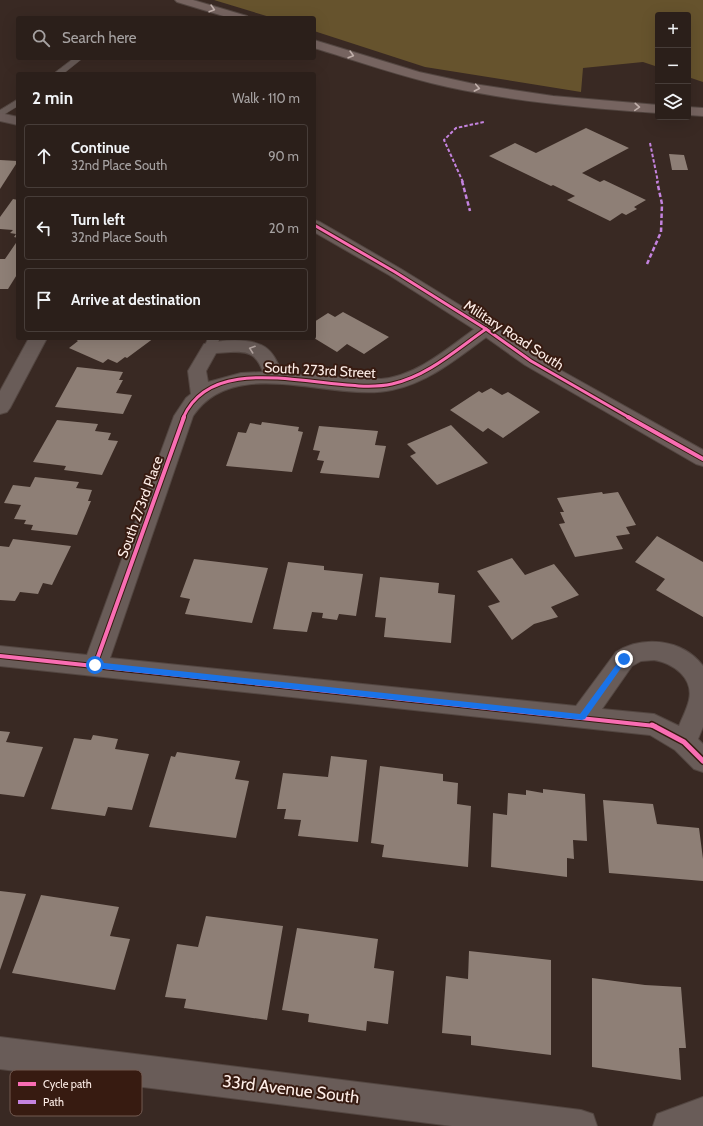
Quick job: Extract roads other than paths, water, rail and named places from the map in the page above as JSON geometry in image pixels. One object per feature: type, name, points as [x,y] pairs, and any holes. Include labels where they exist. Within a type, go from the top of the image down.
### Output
[{"type":"highway","points":[[181,0],[236,16]]},
{"type":"highway","points":[[316,45],[446,82],[544,99],[655,109]]},
{"type":"main road","points":[[0,116],[16,120]]},
{"type":"main road","name":"Military Road South","points":[[316,227],[395,272],[486,329],[531,361],[703,459]]},
{"type":"street","name":"South 273rd Street","points":[[234,379],[275,379],[369,386],[392,384],[428,369],[486,329]]},
{"type":"street","points":[[0,408],[37,340]]},
{"type":"street","name":"South 273rd Street","points":[[201,395],[197,372],[212,343],[240,346],[259,352],[265,356],[275,379]]},
{"type":"street","name":"South 273rd Place","points":[[95,665],[184,416],[189,407],[201,395],[212,387],[234,379]]},
{"type":"street","points":[[582,717],[624,659],[633,654],[644,651],[657,651],[670,654],[691,668],[698,677],[702,688],[702,698],[684,742]]},
{"type":"street","points":[[0,656],[654,725],[684,742],[703,761]]},
{"type":"street","name":"33rd Avenue South","points":[[0,1052],[141,1070]]},
{"type":"street","name":"33rd Avenue South","points":[[142,1070],[581,1126]]},
{"type":"street","points":[[669,1126],[703,1113]]},
{"type":"lane","points":[[60,72],[76,60]]},
{"type":"lane","points":[[0,116],[16,104]]}]
